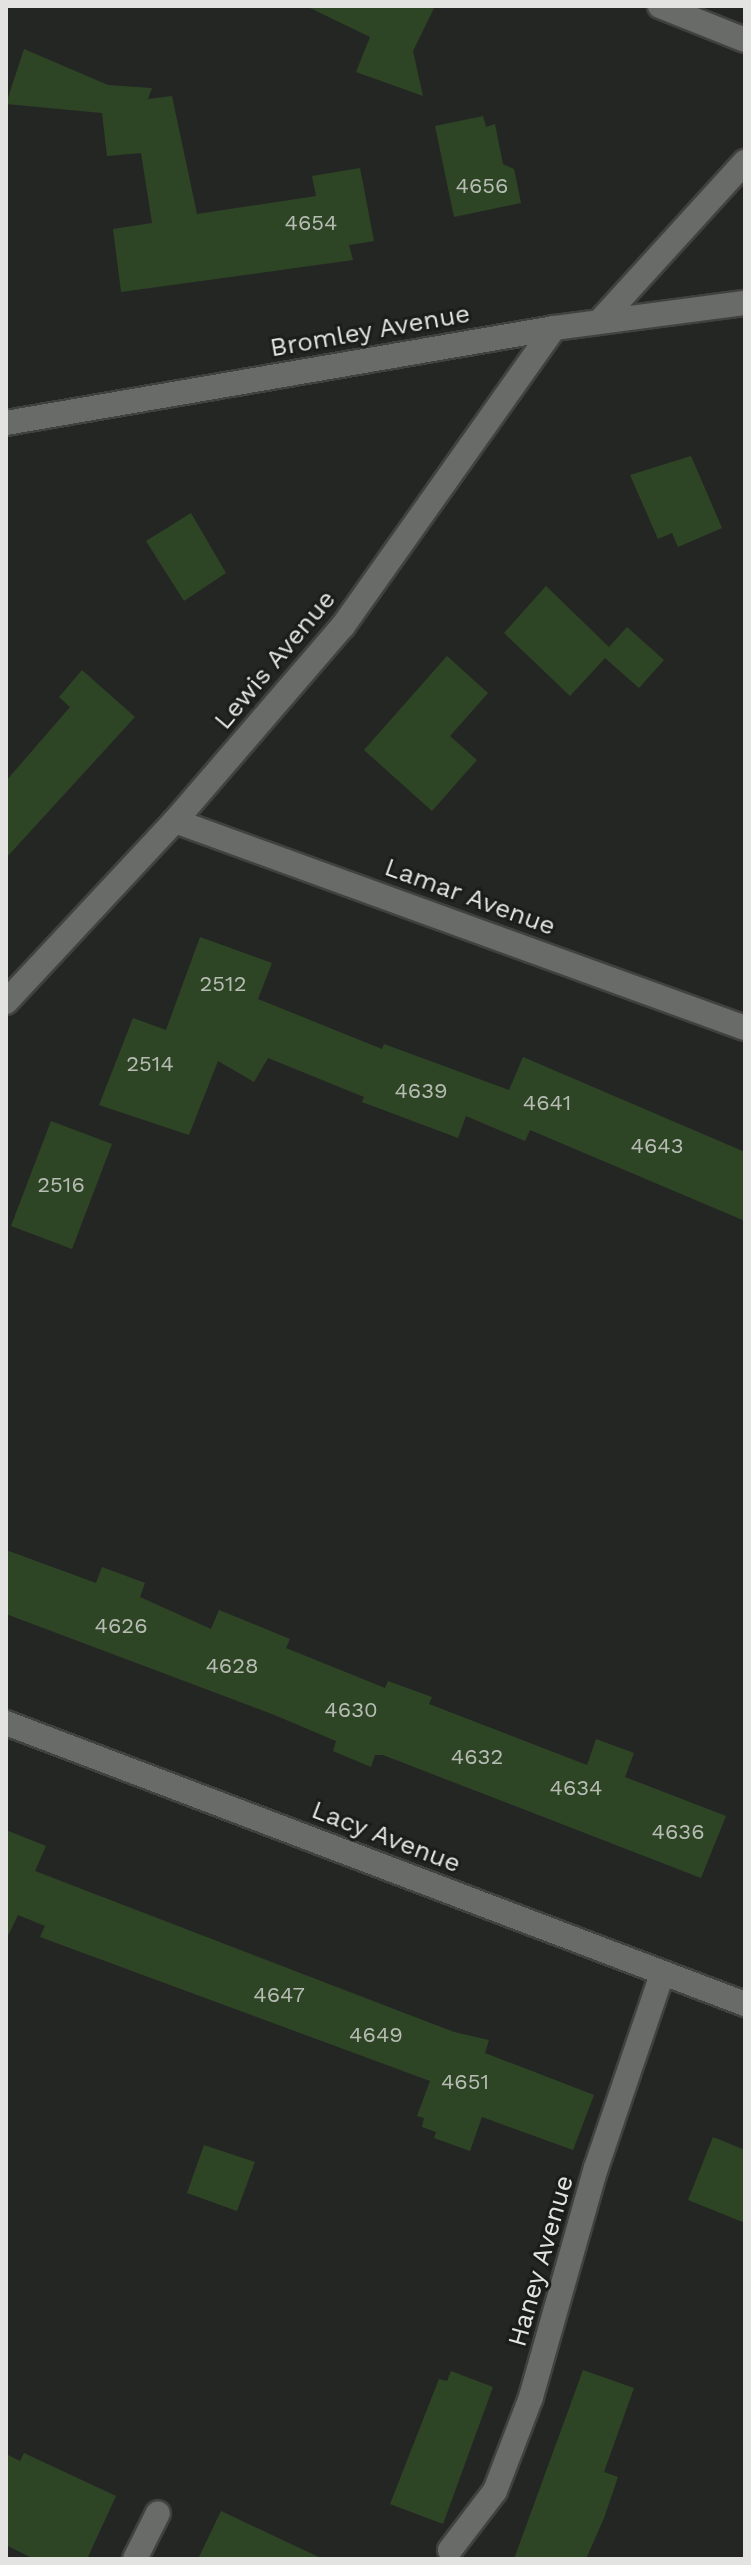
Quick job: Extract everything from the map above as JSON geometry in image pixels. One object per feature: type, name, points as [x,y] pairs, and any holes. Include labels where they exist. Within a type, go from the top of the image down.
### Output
[{"type":"street","points":[[660,6],[745,40]]},
{"type":"street","points":[[601,320],[745,162]]},
{"type":"street","name":"Bromley Avenue","points":[[6,423],[601,320],[745,303]]},
{"type":"street","name":"Lewis Avenue","points":[[6,1002],[175,821],[343,626],[554,328]]},
{"type":"street","name":"Lamar Avenue","points":[[175,821],[745,1028]]},
{"type":"street","name":"Lacy Avenue","points":[[6,1723],[745,2004]]},
{"type":"street","name":"Haney Avenue","points":[[450,2550],[495,2491],[531,2397],[571,2273],[596,2168],[662,1974]]},
{"type":"street","points":[[135,2559],[158,2513]]},
{"type":"building","points":[[306,6],[435,6],[413,51],[423,96],[356,72],[370,37]]},
{"type":"building","points":[[24,49],[108,85],[152,88],[148,99],[172,96],[197,214],[316,196],[312,176],[360,168],[374,241],[349,245],[353,260],[121,292],[113,229],[152,223],[141,153],[107,156],[102,113],[6,104]]},
{"type":"building","points":[[483,116],[486,127],[495,124],[503,164],[514,169],[521,203],[454,217],[435,126]]},
{"type":"building","points":[[691,456],[722,528],[678,547],[672,533],[658,539],[630,475]]},
{"type":"building","points":[[191,513],[226,573],[184,601],[146,541]]},
{"type":"building","points":[[546,586],[609,647],[627,627],[664,660],[639,688],[605,658],[570,696],[504,633]]},
{"type":"building","points":[[447,656],[488,693],[450,736],[477,760],[432,811],[364,750]]},
{"type":"building","points":[[82,670],[135,717],[6,858],[6,781],[70,707],[59,697]]},
{"type":"building","points":[[200,937],[272,963],[258,999],[382,1049],[384,1044],[509,1090],[523,1057],[745,1152],[745,1221],[530,1130],[525,1141],[466,1116],[458,1138],[362,1102],[364,1097],[268,1058],[254,1082],[218,1061],[189,1135],[99,1105],[133,1018],[166,1030]]},
{"type":"building","points":[[51,1121],[112,1144],[72,1249],[11,1226]]},
{"type":"building","points":[[6,1550],[96,1583],[102,1567],[145,1583],[140,1597],[211,1629],[219,1610],[290,1639],[286,1648],[385,1688],[388,1681],[432,1697],[429,1704],[587,1765],[596,1739],[634,1753],[625,1777],[726,1816],[701,1878],[383,1755],[375,1755],[371,1767],[333,1751],[336,1741],[272,1714],[6,1614]]},
{"type":"building","points":[[6,1830],[46,1846],[35,1871],[454,2032],[489,2040],[485,2053],[594,2095],[573,2150],[482,2117],[470,2151],[434,2138],[436,2132],[422,2127],[424,2118],[417,2116],[430,2081],[40,1937],[45,1926],[18,1915],[6,1940]]},
{"type":"building","points":[[713,2137],[745,2150],[745,2223],[688,2200]]},
{"type":"building","points":[[204,2145],[255,2162],[237,2211],[187,2193]]},
{"type":"building","points":[[583,2370],[634,2388],[604,2472],[618,2477],[604,2518],[586,2559],[514,2559]]},
{"type":"building","points":[[451,2371],[493,2387],[443,2524],[390,2504],[439,2379],[447,2381]]},
{"type":"building","points":[[24,2453],[116,2496],[87,2559],[34,2559],[6,2545],[6,2454],[20,2461]]},
{"type":"building","points":[[221,2511],[323,2559],[198,2559]]}]
